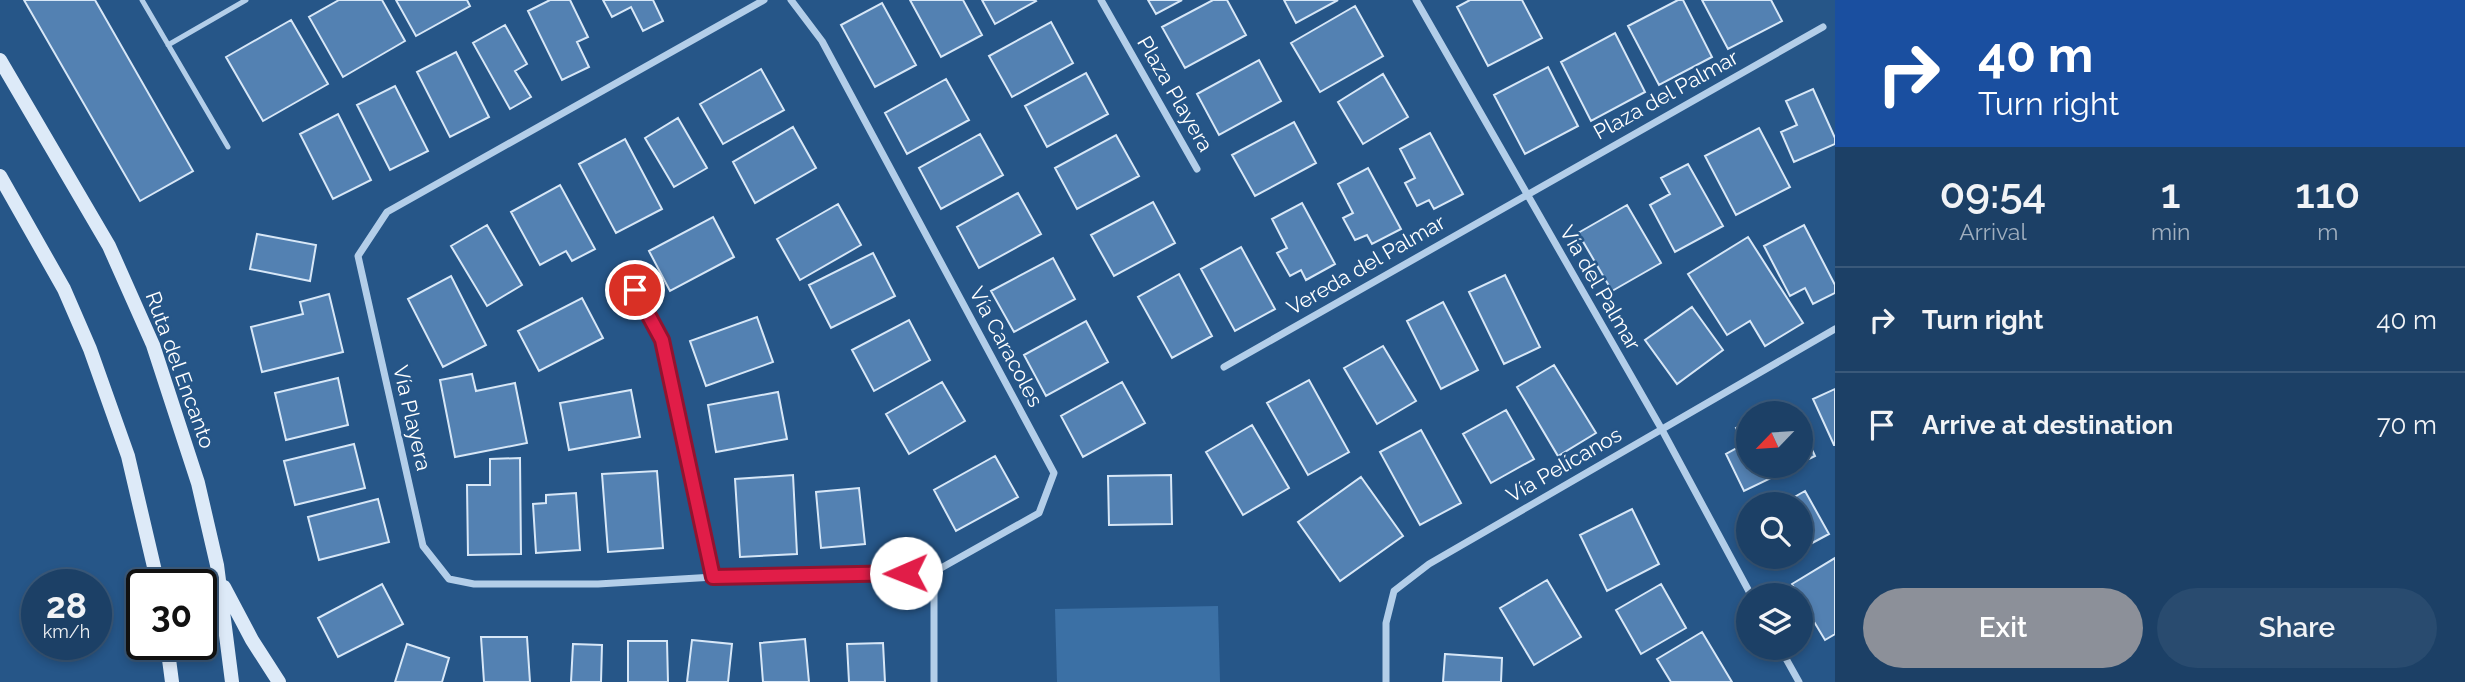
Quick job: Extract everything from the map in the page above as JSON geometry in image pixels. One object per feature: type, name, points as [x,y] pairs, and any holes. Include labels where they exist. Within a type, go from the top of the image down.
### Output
[{"type":"main road","name":"Ruta del Encanto","points":[[0,60],[109,246],[153,345],[198,483],[219,578],[232,682]]},
{"type":"main road","points":[[0,176],[64,289],[90,349],[128,456],[156,569]]},
{"type":"main road","points":[[219,578],[252,640],[279,682]]},
{"type":"main road","points":[[169,660],[172,682]]},
{"type":"street","name":"Vía Playera","points":[[764,0],[387,212],[358,256],[423,545],[449,579],[474,584],[598,584],[713,577],[934,572]]},
{"type":"street","name":"Vía Caracoles","points":[[791,0],[822,41],[1054,473],[1039,513],[934,572]]},
{"type":"street","name":"Plaza Playera","points":[[1101,0],[1197,169]]},
{"type":"street","name":"Vía del Palmar","points":[[1416,0],[1661,428],[1745,583]]},
{"type":"street","name":"Plaza del Palmar","points":[[1526,194],[1823,27]]},
{"type":"street","name":"Vereda del Palmar","points":[[1224,367],[1526,194]]},
{"type":"street","points":[[635,290],[662,340],[713,577]]},
{"type":"street","name":"Vía Pelícanos","points":[[1386,682],[1385,623],[1394,591],[1429,564],[1835,329]]},
{"type":"street","points":[[934,572],[934,682]]},
{"type":"street","points":[[1787,660],[1799,682]]},
{"type":"lane","points":[[142,0],[229,147]]},
{"type":"lane","points":[[168,45],[246,0]]},
{"type":"shaded area","points":[[1218,606],[1220,682],[1057,682],[1055,609]]},
{"type":"building","points":[[24,0],[95,0],[193,171],[140,201]]},
{"type":"building","points":[[339,0],[382,0],[405,41],[343,77],[309,17]]},
{"type":"building","points":[[396,0],[467,0],[470,6],[416,36]]},
{"type":"building","points":[[550,0],[570,0],[588,37],[577,42],[589,67],[562,80],[528,11]]},
{"type":"building","points":[[603,0],[653,0],[663,21],[643,31],[631,7],[612,17]]},
{"type":"building","points":[[910,0],[963,0],[982,35],[941,57]]},
{"type":"building","points":[[982,0],[1035,0],[1036,1],[995,24]]},
{"type":"building","points":[[1148,0],[1182,0],[1156,14]]},
{"type":"building","points":[[1213,0],[1227,0],[1246,35],[1185,68],[1162,27]]},
{"type":"building","points":[[1284,0],[1338,0],[1296,23]]},
{"type":"building","points":[[1470,0],[1522,0],[1542,38],[1488,66],[1457,7]]},
{"type":"building","points":[[1678,0],[1683,0],[1712,57],[1659,85],[1628,26]]},
{"type":"building","points":[[1702,0],[1771,0],[1782,21],[1728,49]]},
{"type":"building","points":[[882,3],[916,65],[875,87],[841,25]]},
{"type":"building","points":[[1355,6],[1383,56],[1320,92],[1291,43]]},
{"type":"building","points":[[291,20],[328,84],[263,121],[226,57]]},
{"type":"building","points":[[1051,22],[1073,63],[1012,97],[989,56]]},
{"type":"building","points":[[505,25],[527,64],[515,71],[531,97],[510,109],[473,43]]},
{"type":"building","points":[[1615,33],[1645,92],[1591,121],[1561,62]]},
{"type":"building","points":[[456,52],[489,117],[450,137],[417,72]]},
{"type":"building","points":[[1259,60],[1281,101],[1219,135],[1197,94]]},
{"type":"building","points":[[1548,67],[1578,126],[1525,154],[1494,95]]},
{"type":"building","points":[[761,69],[784,110],[723,144],[700,104]]},
{"type":"building","points":[[1086,73],[1108,114],[1047,147],[1025,106]]},
{"type":"building","points":[[1383,74],[1408,117],[1363,144],[1338,102]]},
{"type":"building","points":[[946,79],[969,120],[907,154],[885,113]]},
{"type":"building","points":[[395,86],[428,151],[390,170],[357,105]]},
{"type":"building","points":[[1813,89],[1835,138],[1835,144],[1794,162],[1781,132],[1797,125],[1786,101]]},
{"type":"building","points":[[338,114],[371,180],[333,199],[300,134]]},
{"type":"building","points":[[678,118],[707,168],[674,187],[645,138]]},
{"type":"building","points":[[1294,122],[1316,163],[1255,196],[1232,155]]},
{"type":"building","points":[[793,127],[816,168],[755,203],[733,162]]},
{"type":"building","points":[[1759,128],[1790,187],[1736,215],[1705,156]]},
{"type":"building","points":[[1430,133],[1463,194],[1434,209],[1429,200],[1417,206],[1405,183],[1415,178],[1400,149]]},
{"type":"building","points":[[980,134],[1003,175],[941,209],[919,168]]},
{"type":"building","points":[[1116,135],[1139,176],[1077,209],[1055,168]]},
{"type":"building","points":[[625,139],[662,209],[616,233],[579,164]]},
{"type":"building","points":[[1688,164],[1723,226],[1675,252],[1650,205],[1670,194],[1661,178]]},
{"type":"building","points":[[1368,168],[1401,229],[1372,244],[1367,235],[1355,240],[1343,218],[1353,213],[1338,184]]},
{"type":"building","points":[[560,185],[595,249],[572,261],[566,251],[540,265],[511,212]]},
{"type":"building","points":[[1018,193],[1041,234],[979,268],[957,227]]},
{"type":"building","points":[[1153,202],[1175,243],[1114,276],[1091,235]]},
{"type":"building","points":[[1302,203],[1335,264],[1306,280],[1301,270],[1290,276],[1277,253],[1287,248],[1272,219]]},
{"type":"building","points":[[838,204],[861,245],[800,280],[777,239]]},
{"type":"building","points":[[1627,205],[1661,263],[1612,291],[1578,233]]},
{"type":"building","points":[[713,217],[734,257],[670,291],[649,251]]},
{"type":"building","points":[[487,225],[522,285],[487,306],[451,246]]},
{"type":"building","points":[[1804,225],[1835,285],[1835,293],[1813,304],[1805,288],[1790,296],[1764,246]]},
{"type":"building","points":[[257,234],[316,245],[310,281],[250,269]]},
{"type":"building","points":[[1748,237],[1803,323],[1765,346],[1750,321],[1727,335],[1688,274]]},
{"type":"building","points":[[1241,247],[1275,309],[1235,331],[1201,269]]},
{"type":"building","points":[[873,253],[895,296],[831,328],[809,285]]},
{"type":"building","points":[[1053,258],[1075,299],[1014,332],[991,291]]},
{"type":"building","points":[[1179,274],[1212,336],[1172,358],[1138,297]]},
{"type":"building","points":[[1505,275],[1540,347],[1504,364],[1469,292]]},
{"type":"building","points":[[451,276],[486,345],[443,367],[408,299]]},
{"type":"building","points":[[329,294],[343,352],[262,372],[251,327],[303,314],[300,302]]},
{"type":"building","points":[[582,298],[603,338],[539,371],[518,331]]},
{"type":"building","points":[[1443,302],[1478,370],[1441,389],[1407,321]]},
{"type":"building","points":[[1692,307],[1723,350],[1677,384],[1645,340]]},
{"type":"building","points":[[757,317],[773,362],[706,386],[690,341]]},
{"type":"building","points":[[909,320],[930,360],[874,391],[852,350]]},
{"type":"building","points":[[1086,321],[1108,362],[1046,396],[1024,355]]},
{"type":"building","points":[[1383,346],[1416,401],[1377,424],[1344,368]]},
{"type":"building","points":[[1554,365],[1596,433],[1558,456],[1517,387]]},
{"type":"building","points":[[472,374],[476,391],[515,383],[527,443],[455,457],[440,380]]},
{"type":"building","points":[[338,378],[348,425],[286,440],[275,393]]},
{"type":"building","points":[[1309,380],[1349,452],[1308,475],[1267,403]]},
{"type":"building","points":[[942,382],[965,421],[909,454],[886,414]]},
{"type":"building","points":[[1122,382],[1145,423],[1083,457],[1061,416]]},
{"type":"building","points":[[1835,389],[1835,445],[1834,445],[1813,399]]},
{"type":"building","points":[[631,390],[640,437],[569,450],[560,403]]},
{"type":"building","points":[[778,392],[787,439],[716,452],[708,405]]},
{"type":"building","points":[[1506,410],[1534,459],[1491,483],[1463,434]]},
{"type":"building","points":[[1252,425],[1289,488],[1243,515],[1206,452]]},
{"type":"building","points":[[1421,430],[1461,503],[1420,525],[1380,452]]},
{"type":"building","points":[[354,444],[365,488],[295,505],[284,461]]},
{"type":"building","points":[[1736,448],[1736,475],[1726,454]]},
{"type":"building","points":[[995,456],[1018,497],[956,531],[934,490]]},
{"type":"building","points":[[520,458],[521,554],[468,555],[467,485],[490,485],[490,459]]},
{"type":"building","points":[[657,471],[663,548],[608,552],[602,474]]},
{"type":"building","points":[[793,475],[797,554],[740,557],[735,479]]},
{"type":"building","points":[[1171,475],[1172,524],[1109,525],[1108,476]]},
{"type":"building","points":[[1361,477],[1403,536],[1340,581],[1298,522]]},
{"type":"building","points":[[1738,478],[1771,478],[1744,491]]},
{"type":"building","points":[[859,488],[865,544],[821,548],[816,492]]},
{"type":"building","points":[[576,493],[580,550],[536,553],[533,504],[546,503],[546,495]]},
{"type":"building","points":[[378,499],[389,542],[319,560],[308,517]]},
{"type":"building","points":[[1813,505],[1829,534],[1813,543]]},
{"type":"building","points":[[1632,509],[1659,564],[1607,591],[1580,535]]},
{"type":"building","points":[[1835,558],[1835,634],[1825,640],[1813,620],[1813,583],[1794,583]]},
{"type":"building","points":[[1547,580],[1581,637],[1534,665],[1500,608]]},
{"type":"building","points":[[382,584],[403,624],[338,657],[318,618]]},
{"type":"building","points":[[1661,584],[1686,628],[1641,654],[1616,610]]},
{"type":"building","points":[[1702,632],[1732,682],[1671,682],[1657,659]]},
{"type":"building","points":[[481,637],[527,637],[530,682],[484,682]]},
{"type":"building","points":[[805,639],[809,682],[763,682],[760,643]]},
{"type":"building","points":[[692,640],[732,644],[728,682],[687,682]]},
{"type":"building","points":[[628,641],[667,641],[668,682],[628,682]]},
{"type":"building","points":[[883,643],[885,682],[849,682],[847,644]]},
{"type":"building","points":[[407,644],[449,658],[442,682],[395,682]]},
{"type":"building","points":[[573,644],[602,645],[601,682],[571,682]]},
{"type":"building","points":[[1445,654],[1502,658],[1501,682],[1443,682]]},
{"type":"route","points":[[635,290],[662,340],[713,577],[906,573]]}]
